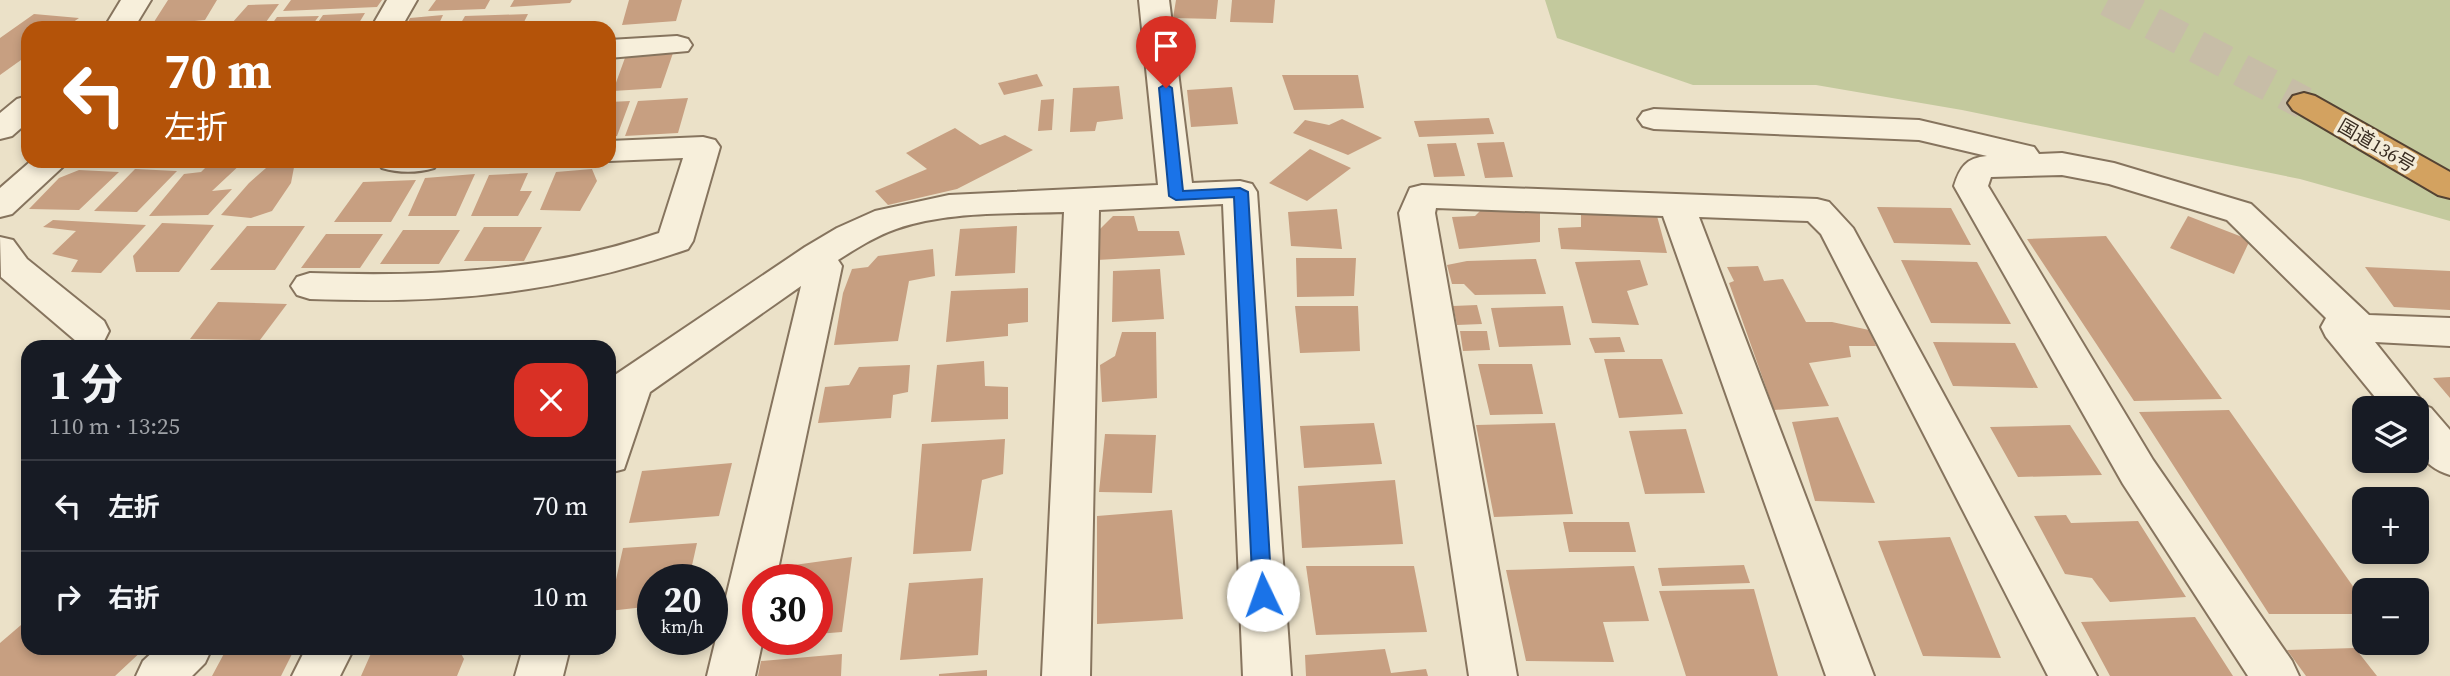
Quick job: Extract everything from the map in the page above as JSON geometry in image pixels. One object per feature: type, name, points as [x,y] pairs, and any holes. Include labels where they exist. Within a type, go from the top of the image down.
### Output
[{"type":"highway","name":"国道136号","points":[[2304,103],[2450,187]]},
{"type":"street","points":[[123,21],[136,0]]},
{"type":"street","points":[[390,21],[402,0]]},
{"type":"street","points":[[1154,0],[1163,61],[1176,196]]},
{"type":"street","points":[[616,49],[677,45]]},
{"type":"street","points":[[0,129],[21,112]]},
{"type":"street","points":[[1654,119],[1919,131],[2114,174],[2239,212],[2358,327]]},
{"type":"street","points":[[0,147],[21,147]]},
{"type":"street","points":[[310,286],[417,288],[554,274],[629,258],[676,241],[702,147],[616,151]]},
{"type":"street","points":[[2062,164],[1982,167],[1975,172],[1971,187],[2138,472],[2275,676]]},
{"type":"street","points":[[0,206],[44,168]]},
{"type":"street","points":[[616,418],[621,391],[818,256],[850,236],[887,219],[948,206],[1240,192],[1267,676]]},
{"type":"street","points":[[1493,676],[1417,213],[1422,195],[1817,210],[1835,228],[2073,676]]},
{"type":"street","points":[[1066,676],[1082,200]]},
{"type":"street","points":[[1677,205],[1850,676]]},
{"type":"street","points":[[0,248],[14,268],[90,331]]},
{"type":"street","points":[[731,676],[824,266],[818,256]]},
{"type":"street","points":[[2397,396],[2340,327],[2450,332]]},
{"type":"street","points":[[2429,434],[2450,459]]},
{"type":"street","points":[[160,676],[181,655]]},
{"type":"street","points":[[316,676],[326,655]]},
{"type":"street","points":[[539,676],[546,655]]},
{"type":"green space","points":[[1545,0],[2450,0],[2450,221],[2300,179],[1962,110],[1816,85],[1693,85],[1557,38]]},
{"type":"building","points":[[168,0],[217,0],[205,20],[155,21]]},
{"type":"building","points":[[291,0],[382,0],[377,7],[283,11]]},
{"type":"building","points":[[436,0],[490,0],[485,9],[428,11]]},
{"type":"building","points":[[514,0],[572,0],[570,3],[510,7]]},
{"type":"building","points":[[629,0],[682,0],[676,21],[622,25]]},
{"type":"building","points":[[1176,0],[1218,0],[1216,19],[1173,18]]},
{"type":"building","points":[[1232,0],[1275,0],[1273,23],[1230,22]]},
{"type":"building","points":[[279,4],[267,21],[234,21],[248,5]]},
{"type":"building","points":[[365,13],[360,21],[319,21],[323,15]]},
{"type":"building","points":[[34,14],[79,18],[75,21],[24,21]]},
{"type":"building","points":[[528,14],[524,21],[462,21],[465,16]]},
{"type":"building","points":[[443,15],[440,21],[408,21],[410,18]]},
{"type":"building","points":[[319,16],[315,21],[274,21],[277,17]]},
{"type":"building","points":[[21,23],[21,60],[0,75],[0,38]]},
{"type":"building","points":[[673,53],[661,88],[616,91],[616,83],[626,55]]},
{"type":"building","points":[[1037,74],[1043,86],[1004,95],[998,83]]},
{"type":"building","points":[[1282,75],[1358,75],[1364,108],[1294,110]]},
{"type":"building","points":[[1119,86],[1123,119],[1097,122],[1095,131],[1070,132],[1073,88]]},
{"type":"building","points":[[1232,87],[1238,124],[1191,127],[1187,90]]},
{"type":"building","points":[[688,98],[678,133],[625,136],[638,101]]},
{"type":"building","points":[[1054,99],[1052,130],[1038,131],[1041,100]]},
{"type":"building","points":[[630,101],[616,136],[616,102]]},
{"type":"building","points":[[1489,118],[1494,134],[1419,137],[1414,121]]},
{"type":"building","points":[[1342,119],[1382,138],[1348,155],[1293,133],[1305,120],[1329,125]]},
{"type":"building","points":[[955,128],[980,145],[1005,135],[1033,150],[957,189],[888,205],[875,191],[927,169],[906,153]]},
{"type":"building","points":[[1504,142],[1513,177],[1485,178],[1477,143]]},
{"type":"building","points":[[1456,143],[1465,176],[1434,177],[1427,144]]},
{"type":"building","points":[[1310,149],[1351,168],[1307,201],[1269,183]]},
{"type":"building","points":[[205,168],[237,168],[212,191],[232,189],[208,215],[149,216],[184,174],[201,172]]},
{"type":"building","points":[[266,168],[294,168],[291,183],[272,211],[251,218],[221,215]]},
{"type":"building","points":[[135,169],[177,171],[137,212],[94,211]]},
{"type":"building","points":[[592,169],[597,181],[580,211],[540,210],[556,172]]},
{"type":"building","points":[[79,170],[119,172],[79,210],[29,209],[59,178]]},
{"type":"building","points":[[528,173],[520,191],[532,191],[518,216],[471,216],[489,175]]},
{"type":"building","points":[[475,174],[456,216],[408,216],[425,178]]},
{"type":"building","points":[[416,180],[391,222],[334,222],[363,182]]},
{"type":"building","points":[[1877,207],[1951,208],[1971,245],[1894,243]]},
{"type":"building","points":[[1483,208],[1540,211],[1540,242],[1459,249],[1452,217],[1475,216]]},
{"type":"building","points":[[1337,209],[1342,249],[1291,246],[1288,212]]},
{"type":"building","points":[[1581,214],[1657,216],[1667,253],[1561,249],[1558,228],[1581,227]]},
{"type":"building","points":[[1113,216],[1134,216],[1138,231],[1179,231],[1185,255],[1097,260],[1100,229]]},
{"type":"building","points":[[2188,216],[2250,240],[2234,274],[2170,248]]},
{"type":"building","points":[[53,220],[146,225],[101,273],[71,272],[78,260],[52,254],[76,231],[43,227]]},
{"type":"building","points":[[162,223],[214,225],[179,272],[136,272],[133,256]]},
{"type":"building","points":[[247,226],[305,226],[275,270],[210,270]]},
{"type":"building","points":[[1017,226],[1015,273],[955,276],[960,229]]},
{"type":"building","points":[[484,227],[542,227],[524,261],[464,261]]},
{"type":"building","points":[[403,230],[460,230],[439,264],[380,264]]},
{"type":"building","points":[[326,234],[383,234],[360,268],[301,268]]},
{"type":"building","points":[[2106,236],[2222,399],[2134,401],[2027,239]]},
{"type":"building","points":[[933,249],[935,276],[909,281],[898,341],[834,345],[843,293],[852,269],[868,267],[878,256]]},
{"type":"building","points":[[1296,258],[1356,258],[1354,296],[1297,297]]},
{"type":"building","points":[[1536,259],[1546,294],[1475,295],[1464,284],[1452,284],[1447,265],[1467,261]]},
{"type":"building","points":[[1640,260],[1648,285],[1627,291],[1639,325],[1592,323],[1575,262]]},
{"type":"building","points":[[1901,260],[1977,262],[2011,324],[1931,323]]},
{"type":"building","points":[[1758,266],[1764,281],[1783,279],[1806,322],[1832,322],[1869,330],[1876,346],[1849,346],[1851,357],[1809,363],[1829,406],[1774,410],[1729,283],[1734,281],[1727,267]]},
{"type":"building","points":[[2365,267],[2450,271],[2450,310],[2394,307]]},
{"type":"building","points":[[1160,269],[1164,319],[1112,322],[1113,271]]},
{"type":"building","points":[[1028,288],[1028,322],[1008,324],[1008,336],[946,342],[951,291]]},
{"type":"building","points":[[218,302],[287,304],[260,340],[190,339]]},
{"type":"building","points":[[1477,305],[1482,324],[1457,325],[1453,306]]},
{"type":"building","points":[[1295,306],[1358,306],[1360,351],[1300,353]]},
{"type":"building","points":[[1563,306],[1571,345],[1499,347],[1491,308]]},
{"type":"building","points":[[1460,331],[1487,331],[1490,350],[1463,351]]},
{"type":"building","points":[[1122,332],[1156,332],[1157,398],[1102,402],[1100,365],[1115,356]]},
{"type":"building","points":[[1620,337],[1625,352],[1595,353],[1589,338]]},
{"type":"building","points":[[1933,342],[2015,343],[2038,388],[1953,386]]},
{"type":"building","points":[[1604,359],[1662,359],[1683,414],[1619,418]]},
{"type":"building","points":[[984,361],[985,386],[1008,387],[1008,419],[931,422],[937,365]]},
{"type":"building","points":[[1478,364],[1532,364],[1543,414],[1490,415]]},
{"type":"building","points":[[910,365],[908,392],[893,395],[891,418],[818,423],[825,387],[849,385],[859,367]]},
{"type":"building","points":[[2450,377],[2450,398],[2433,378]]},
{"type":"building","points":[[2229,410],[2352,585],[2352,614],[2269,614],[2139,412]]},
{"type":"building","points":[[1838,417],[1875,503],[1815,501],[1792,422]]},
{"type":"building","points":[[1374,423],[1382,464],[1304,468],[1300,426]]},
{"type":"building","points":[[1555,423],[1573,514],[1494,517],[1476,425]]},
{"type":"building","points":[[2070,425],[2102,475],[2018,477],[1990,427]]},
{"type":"building","points":[[1686,429],[1705,493],[1645,494],[1629,431]]},
{"type":"building","points":[[1105,434],[1156,435],[1152,493],[1099,492]]},
{"type":"building","points":[[1005,439],[1003,474],[982,480],[971,551],[913,554],[922,444]]},
{"type":"building","points":[[732,463],[719,516],[629,523],[642,471]]},
{"type":"building","points":[[1395,480],[1403,544],[1302,548],[1298,486]]},
{"type":"building","points":[[1172,510],[1183,619],[1097,624],[1097,516]]},
{"type":"building","points":[[2066,515],[2071,523],[2138,521],[2186,597],[2110,602],[2092,578],[2065,574],[2034,516]]},
{"type":"building","points":[[1563,522],[1629,522],[1636,552],[1569,552]]},
{"type":"building","points":[[1950,537],[2001,658],[1923,656],[1878,541]]},
{"type":"building","points":[[697,543],[692,564],[637,564],[637,608],[616,610],[616,580],[623,548]]},
{"type":"building","points":[[852,557],[842,632],[833,633],[833,564],[801,564]]},
{"type":"building","points":[[1744,565],[1750,583],[1662,586],[1658,568]]},
{"type":"building","points":[[1306,566],[1414,566],[1427,632],[1316,635]]},
{"type":"building","points":[[1634,566],[1649,621],[1603,622],[1614,662],[1526,661],[1506,570]]},
{"type":"building","points":[[983,578],[978,655],[900,660],[909,583]]},
{"type":"building","points":[[1754,589],[1778,676],[1686,676],[1659,591]]},
{"type":"building","points":[[2195,617],[2233,676],[2110,676],[2081,622]]},
{"type":"building","points":[[21,625],[21,655],[138,655],[115,676],[0,676],[0,643]]},
{"type":"building","points":[[2352,648],[2352,655],[2360,655],[2377,676],[2306,676],[2287,650]]},
{"type":"building","points":[[1385,649],[1391,673],[1426,669],[1428,676],[1306,676],[1305,655]]},
{"type":"building","points":[[842,654],[841,676],[758,676],[761,661]]},
{"type":"building","points":[[223,655],[292,655],[281,676],[212,676]]},
{"type":"building","points":[[370,655],[462,655],[464,659],[457,676],[361,676]]},
{"type":"building","points":[[987,670],[987,676],[939,676],[939,674]]},
{"type":"tunnel","points":[[2108,0],[2304,103]]},
{"type":"route","points":[[1166,88],[1176,196],[1240,192],[1263,595]]}]
